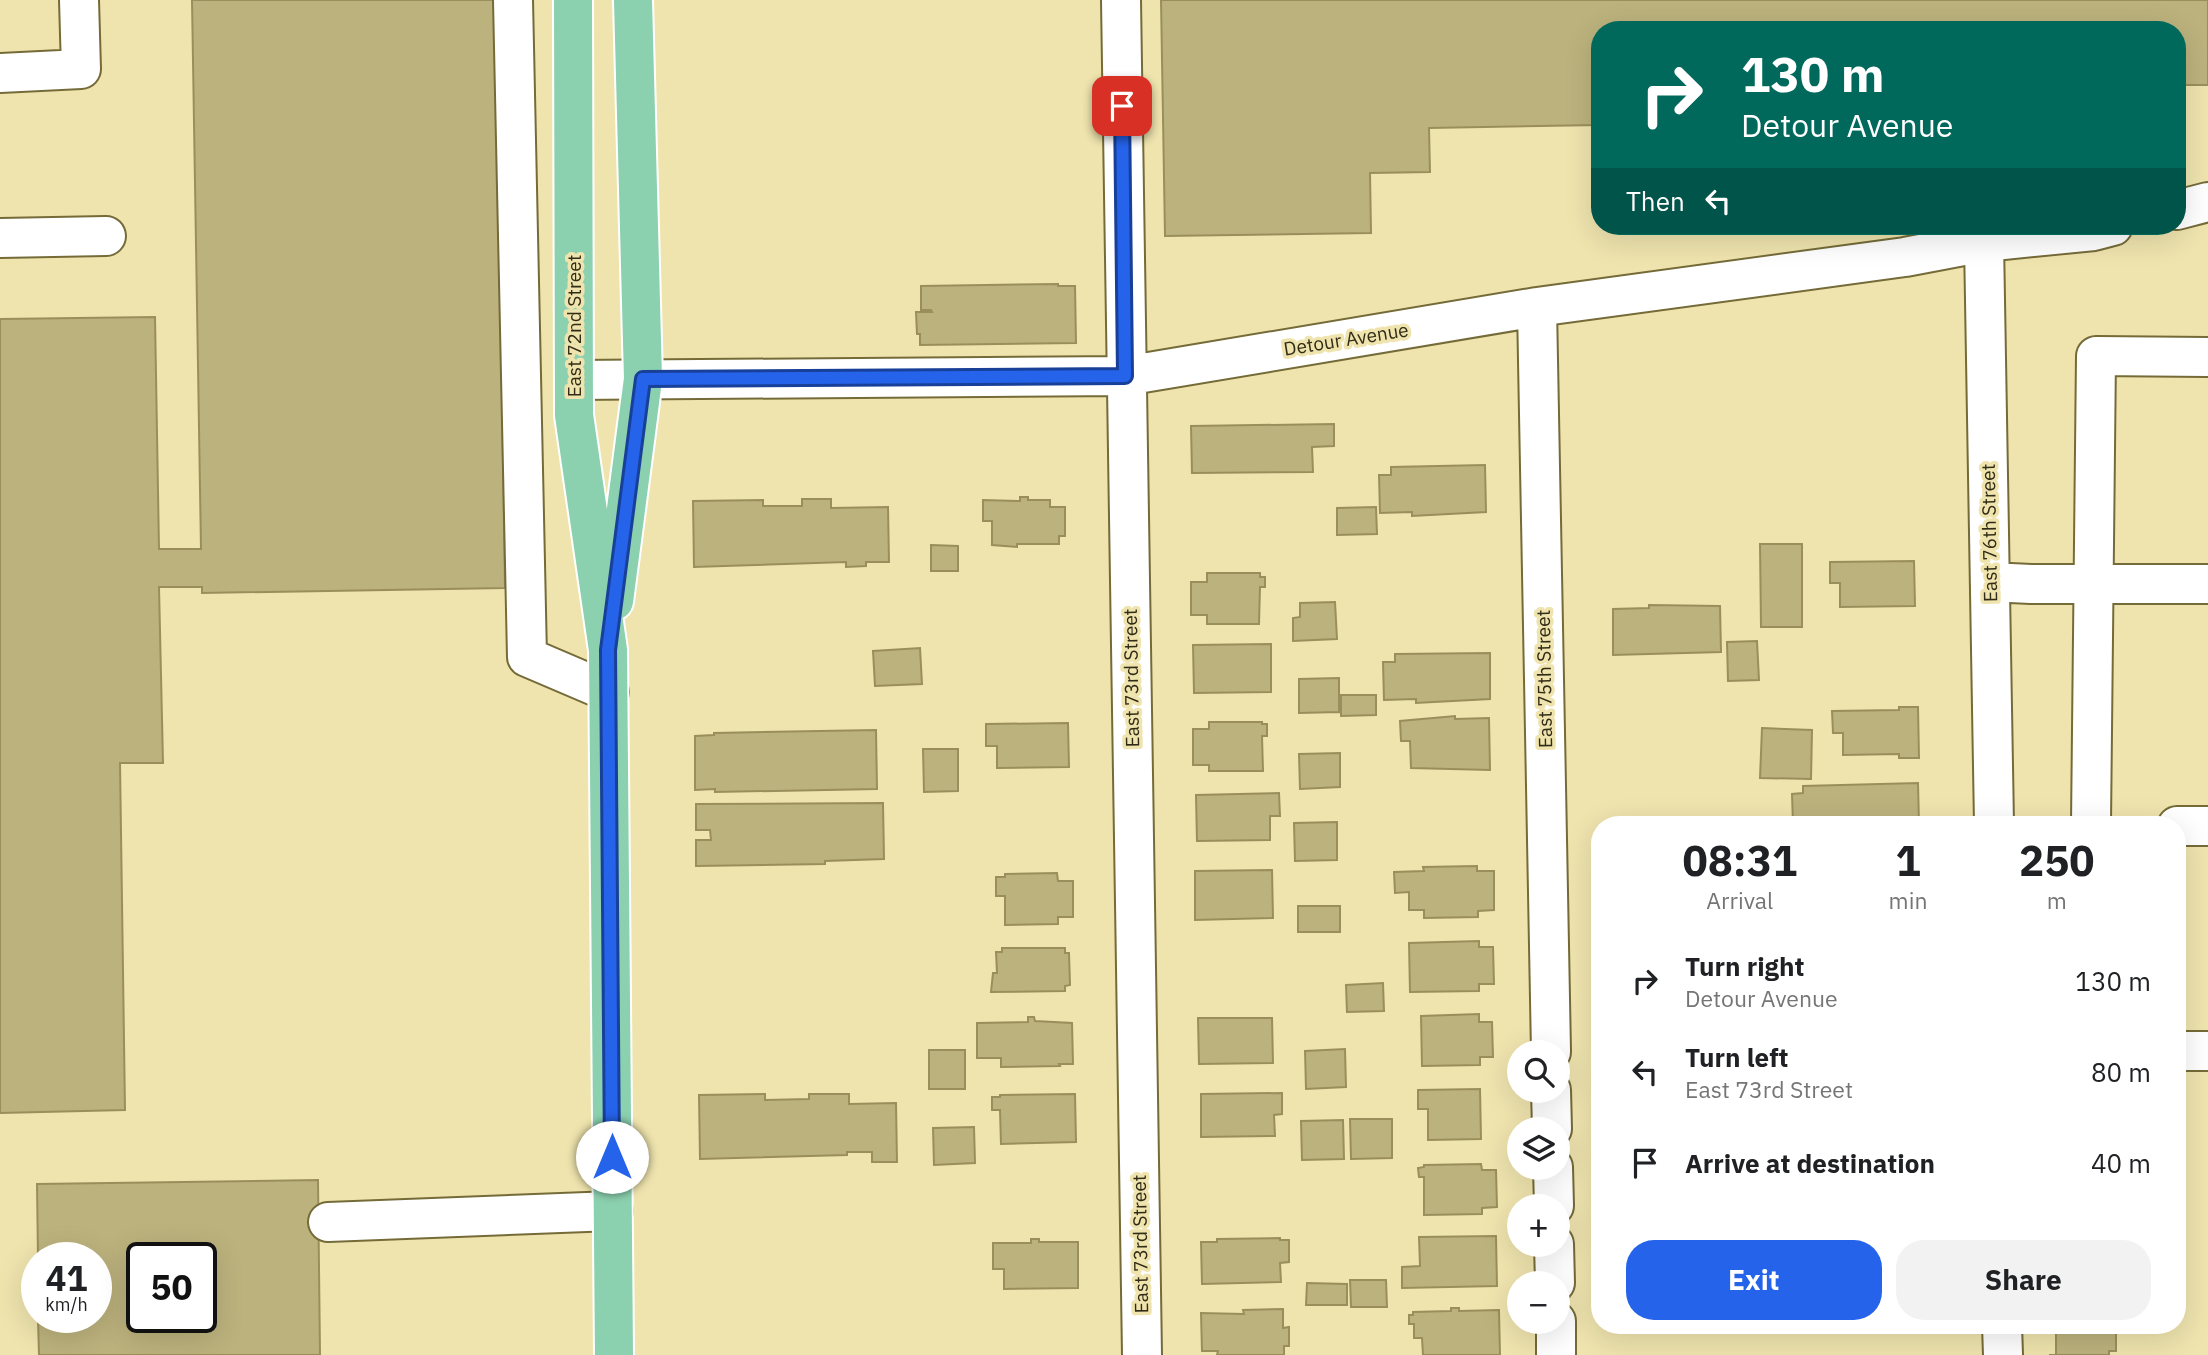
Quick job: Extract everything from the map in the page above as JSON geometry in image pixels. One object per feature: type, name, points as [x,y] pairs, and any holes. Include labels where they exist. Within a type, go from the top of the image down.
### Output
[{"type":"main road","name":"East 72nd Street","points":[[573,0],[574,415],[608,650],[614,1355]]},
{"type":"main road","name":"East 72nd Street","points":[[608,650],[643,379],[633,0]]},
{"type":"street","points":[[0,73],[81,69],[79,0]]},
{"type":"street","points":[[513,0],[527,657],[609,692]]},
{"type":"street","name":"East 73rd Street","points":[[1121,0],[1142,1355]]},
{"type":"street","points":[[2186,208],[2208,202]]},
{"type":"street","name":"Detour Avenue","points":[[574,380],[1125,376],[1537,307],[1905,257],[1984,242],[2054,235]]},
{"type":"street","points":[[0,239],[106,236]]},
{"type":"street","name":"East 76th Street","points":[[1984,242],[1994,816]]},
{"type":"street","name":"East 75th Street","points":[[1537,307],[1551,1040]]},
{"type":"street","points":[[2091,816],[2096,356],[2208,357]]},
{"type":"street","points":[[1990,582],[2208,584]]},
{"type":"street","points":[[2186,826],[2208,826]]},
{"type":"street","points":[[2186,1051],[2208,1051]]},
{"type":"street","points":[[328,1222],[613,1211]]},
{"type":"street","points":[[1556,1334],[1556,1355]]},
{"type":"street","points":[[2003,1334],[2003,1355]]},
{"type":"building","points":[[192,0],[496,0],[505,588],[202,593],[202,587],[159,587],[163,763],[120,763],[125,1110],[0,1113],[0,319],[155,317],[159,549],[201,549]]},
{"type":"building","points":[[1161,0],[2208,0],[2208,85],[2186,85],[2186,21],[1591,21],[1591,125],[1429,128],[1430,172],[1370,173],[1371,233],[1165,236]]},
{"type":"building","points":[[921,286],[1075,286],[1076,343],[920,345],[916,312],[932,312],[921,310]]},
{"type":"building","points":[[1334,424],[1334,446],[1312,447],[1313,472],[1192,473],[1191,426]]},
{"type":"building","points":[[1485,465],[1486,512],[1412,516],[1412,512],[1380,513],[1379,475],[1391,475],[1391,467]]},
{"type":"building","points":[[1020,497],[1028,497],[1028,500],[1050,500],[1050,507],[1065,507],[1065,536],[1059,536],[1059,544],[1017,544],[1017,547],[992,545],[992,521],[983,521],[983,500],[1020,501]]},
{"type":"building","points":[[802,499],[831,499],[831,508],[888,507],[889,562],[866,562],[866,566],[846,567],[846,562],[694,567],[693,501],[763,500],[763,506],[802,506]]},
{"type":"building","points":[[1376,507],[1377,534],[1337,535],[1337,508]]},
{"type":"building","points":[[1760,544],[1802,544],[1802,627],[1761,627]]},
{"type":"building","points":[[931,545],[958,546],[958,571],[931,571]]},
{"type":"building","points":[[1914,561],[1915,606],[1840,607],[1840,583],[1830,583],[1830,562]]},
{"type":"building","points":[[1207,573],[1260,573],[1260,577],[1265,577],[1265,587],[1260,587],[1259,624],[1207,624],[1207,615],[1191,615],[1191,582],[1207,582]]},
{"type":"building","points":[[1335,602],[1337,639],[1293,641],[1293,618],[1300,617],[1300,603]]},
{"type":"building","points":[[1649,605],[1720,606],[1721,652],[1613,655],[1613,609],[1649,608]]},
{"type":"building","points":[[1757,641],[1759,680],[1728,681],[1727,642]]},
{"type":"building","points":[[1271,644],[1271,692],[1194,693],[1193,645]]},
{"type":"building","points":[[920,648],[922,684],[875,686],[873,651]]},
{"type":"building","points":[[1490,653],[1490,699],[1416,703],[1416,699],[1384,700],[1383,662],[1395,662],[1395,654]]},
{"type":"building","points":[[1339,678],[1339,712],[1299,713],[1299,679]]},
{"type":"building","points":[[1341,695],[1376,695],[1376,715],[1341,716]]},
{"type":"building","points":[[1899,707],[1918,707],[1919,758],[1899,758],[1899,754],[1843,755],[1843,733],[1833,733],[1832,711],[1899,710]]},
{"type":"building","points":[[1455,716],[1455,719],[1489,718],[1490,770],[1411,768],[1410,741],[1401,741],[1400,721]]},
{"type":"building","points":[[1209,722],[1267,724],[1267,736],[1262,736],[1263,771],[1209,771],[1209,765],[1193,765],[1193,729],[1209,729]]},
{"type":"building","points":[[1068,723],[1069,767],[997,768],[997,746],[986,746],[986,724]]},
{"type":"building","points":[[1762,728],[1812,730],[1811,779],[1760,778]]},
{"type":"building","points":[[876,730],[877,789],[715,792],[715,789],[695,790],[695,736],[714,733]]},
{"type":"building","points":[[923,749],[958,749],[958,791],[924,792]]},
{"type":"building","points":[[1340,753],[1340,787],[1300,789],[1299,754]]},
{"type":"building","points":[[1918,783],[1919,816],[1793,816],[1792,794],[1803,793],[1803,786]]},
{"type":"building","points":[[1279,793],[1280,816],[1270,816],[1270,840],[1197,841],[1196,795]]},
{"type":"building","points":[[883,803],[884,859],[825,861],[825,864],[696,866],[696,840],[711,840],[710,830],[696,830],[696,804]]},
{"type":"building","points":[[1337,822],[1337,860],[1295,861],[1294,823]]},
{"type":"building","points":[[1477,866],[1477,871],[1494,871],[1494,910],[1478,911],[1478,917],[1424,918],[1424,910],[1409,910],[1409,892],[1395,893],[1394,872],[1424,871],[1423,867]]},
{"type":"building","points":[[1272,870],[1273,918],[1195,920],[1195,871]]},
{"type":"building","points":[[1057,873],[1058,881],[1073,881],[1073,917],[1058,917],[1058,924],[1005,925],[1005,896],[996,896],[996,877],[1005,877],[1005,874]]},
{"type":"building","points":[[1298,906],[1340,906],[1340,932],[1298,932]]},
{"type":"building","points":[[1479,941],[1479,947],[1493,947],[1494,984],[1479,984],[1479,991],[1410,992],[1409,943]]},
{"type":"building","points":[[1002,948],[1065,948],[1065,953],[1069,953],[1070,985],[1065,986],[1065,991],[991,992],[993,973],[997,973],[996,952],[1002,952]]},
{"type":"building","points":[[1383,983],[1384,1011],[1347,1012],[1346,985]]},
{"type":"building","points":[[1479,1014],[1479,1022],[1492,1022],[1493,1057],[1480,1057],[1480,1065],[1422,1066],[1421,1016]]},
{"type":"building","points":[[1028,1017],[1034,1017],[1035,1021],[1072,1023],[1073,1064],[1001,1067],[1001,1058],[977,1058],[977,1023],[1028,1022]]},
{"type":"building","points":[[1198,1018],[1272,1018],[1273,1063],[1199,1064]]},
{"type":"building","points":[[1345,1049],[1346,1087],[1306,1089],[1305,1051]]},
{"type":"building","points":[[929,1050],[965,1050],[965,1089],[929,1089]]},
{"type":"building","points":[[1480,1089],[1481,1139],[1428,1140],[1428,1109],[1418,1109],[1418,1090]]},
{"type":"building","points":[[1282,1093],[1282,1114],[1274,1115],[1275,1136],[1201,1137],[1201,1094]]},
{"type":"building","points":[[765,1094],[765,1100],[809,1099],[809,1094],[849,1094],[849,1104],[896,1103],[897,1162],[872,1162],[872,1152],[700,1159],[699,1095]]},
{"type":"building","points":[[1075,1094],[1076,1142],[1001,1144],[1000,1110],[992,1110],[992,1097]]},
{"type":"building","points":[[1350,1119],[1392,1119],[1392,1158],[1351,1159]]},
{"type":"building","points":[[1343,1120],[1344,1159],[1302,1160],[1301,1121]]},
{"type":"building","points":[[974,1127],[975,1163],[934,1165],[933,1128]]},
{"type":"building","points":[[1481,1164],[1482,1170],[1496,1170],[1497,1207],[1482,1208],[1482,1214],[1424,1215],[1424,1177],[1419,1177],[1418,1168],[1424,1165]]},
{"type":"building","points":[[318,1180],[320,1355],[39,1355],[38,1333],[112,1333],[112,1242],[38,1242],[37,1184]]},
{"type":"building","points":[[1496,1236],[1497,1286],[1402,1288],[1402,1267],[1420,1266],[1419,1237]]},
{"type":"building","points":[[1031,1239],[1039,1239],[1039,1242],[1078,1242],[1078,1288],[1004,1289],[1004,1269],[993,1269],[993,1243],[1031,1243]]},
{"type":"building","points":[[1217,1239],[1289,1240],[1289,1262],[1280,1263],[1281,1282],[1202,1284],[1201,1242],[1217,1242]]},
{"type":"building","points":[[1350,1280],[1386,1280],[1387,1307],[1351,1307]]},
{"type":"building","points":[[1307,1283],[1347,1284],[1347,1305],[1306,1305]]},
{"type":"building","points":[[1451,1308],[1459,1308],[1459,1311],[1499,1310],[1500,1355],[1423,1355],[1422,1338],[1414,1338],[1414,1324],[1409,1324],[1409,1315],[1413,1315],[1413,1312],[1451,1311]]},
{"type":"building","points":[[1283,1309],[1283,1328],[1289,1327],[1289,1346],[1284,1346],[1284,1355],[1217,1355],[1218,1351],[1202,1351],[1201,1313],[1244,1314],[1243,1310]]},
{"type":"building","points":[[2056,1334],[2116,1334],[2116,1351],[2109,1351],[2109,1355],[2056,1355]]},
{"type":"route","points":[[612,1157],[608,650],[643,379],[1125,376],[1122,106]]}]
